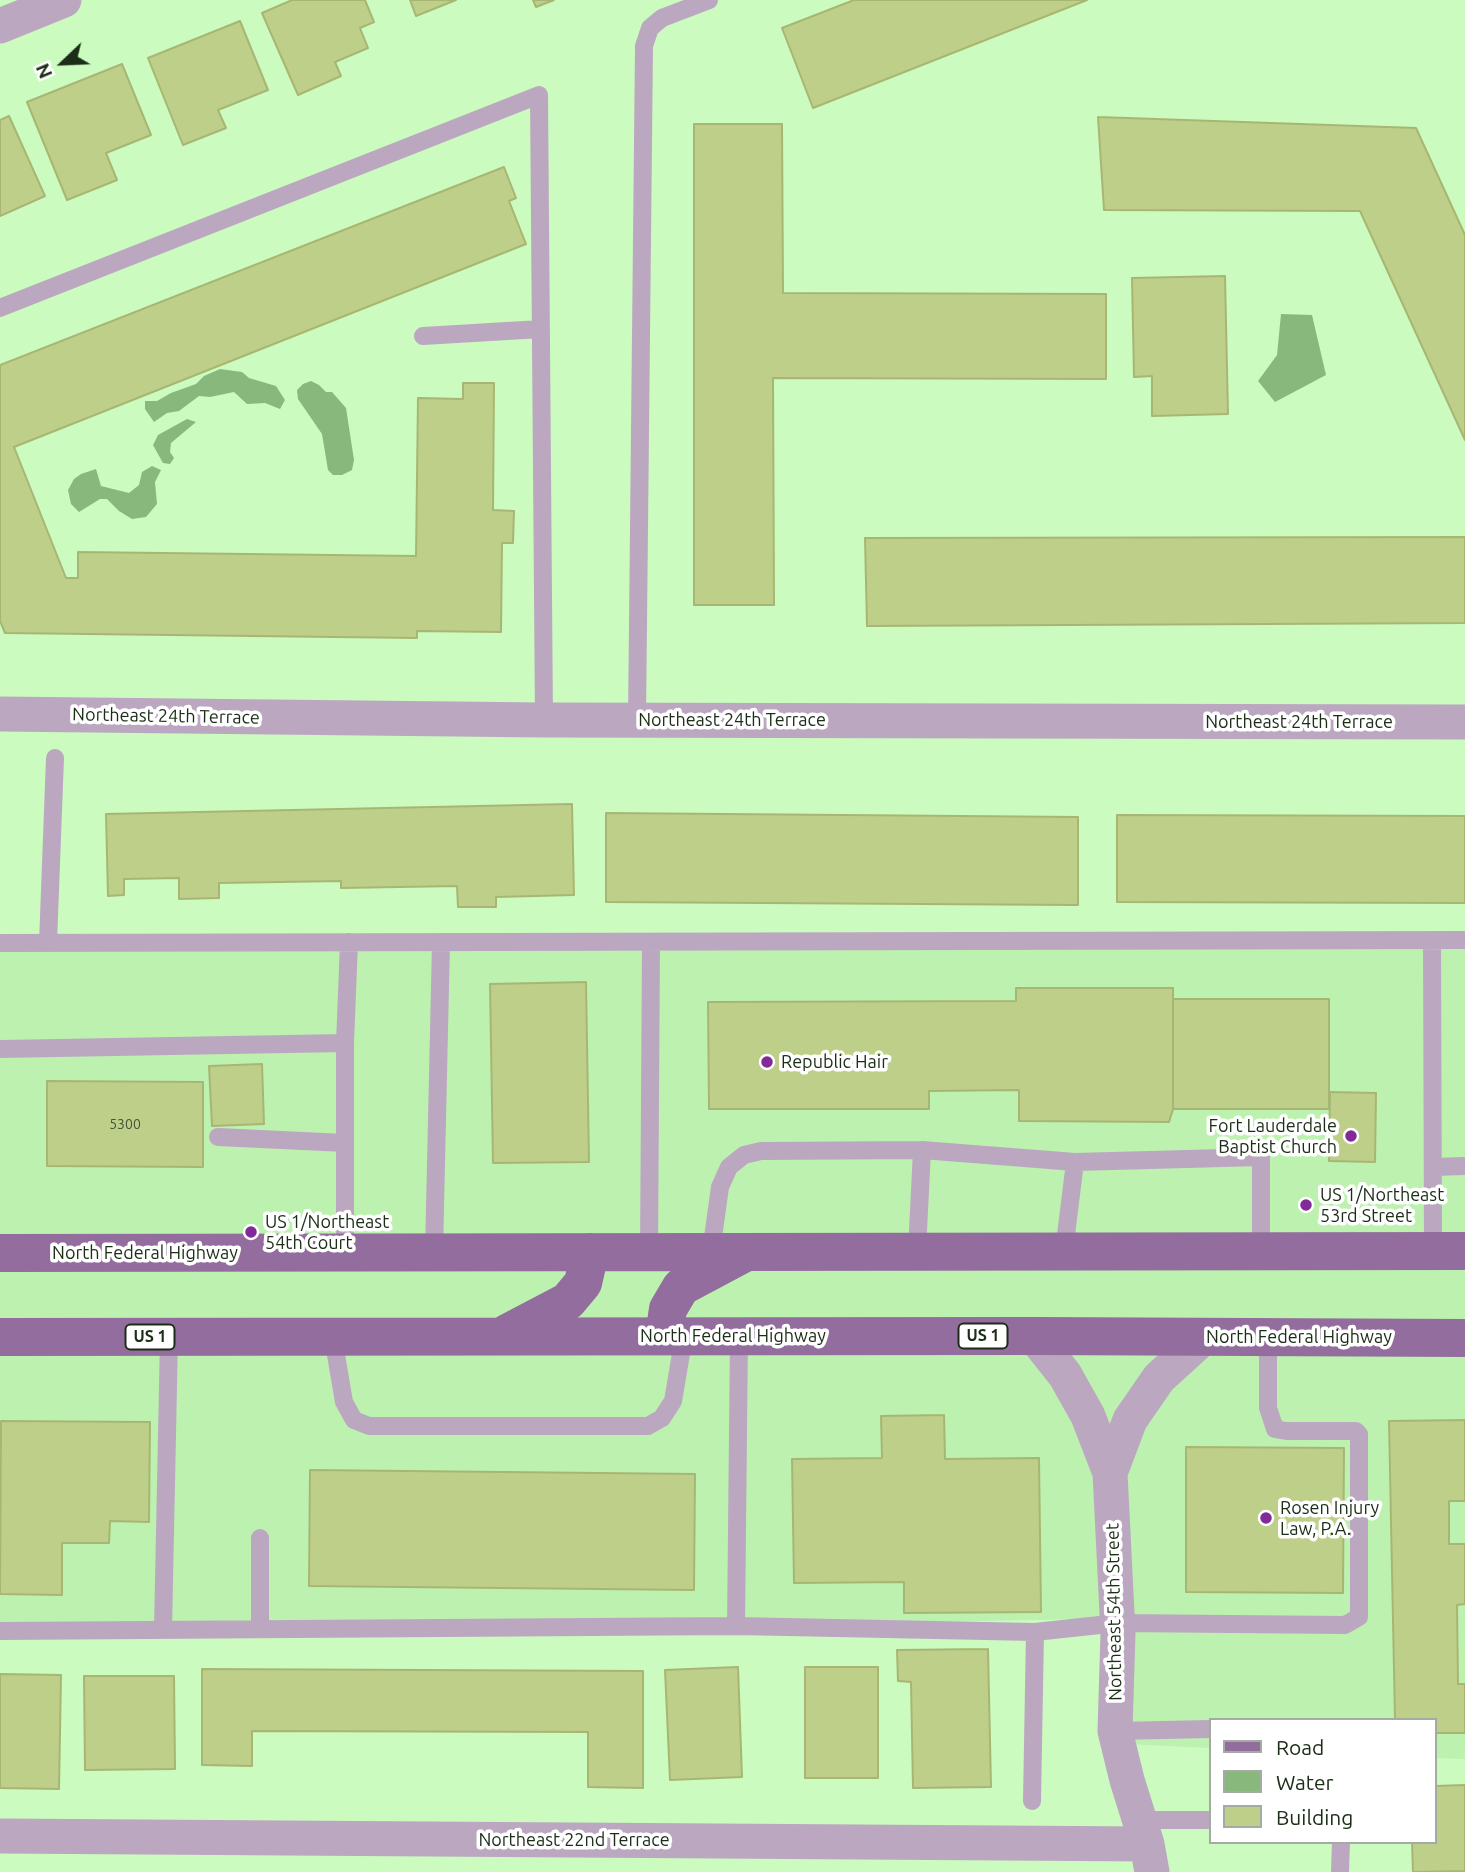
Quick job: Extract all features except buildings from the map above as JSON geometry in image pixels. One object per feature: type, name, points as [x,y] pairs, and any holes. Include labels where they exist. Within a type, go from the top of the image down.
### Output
[{"type":"main road","name":"North Federal Highway","points":[[0,1253],[1261,1250],[1449,1252]]},
{"type":"main road","points":[[674,1336],[668,1310],[681,1287],[730,1251]]},
{"type":"main road","points":[[502,1336],[568,1301],[583,1283],[590,1252]]},
{"type":"main road","name":"North Federal Highway","points":[[0,1337],[1465,1338]]},
{"type":"street","points":[[0,26],[64,0]]},
{"type":"street","name":"Northeast 24th Terrace","points":[[0,714],[544,720],[1465,722]]},
{"type":"street","name":"Northeast 54th Street","points":[[1034,1336],[1065,1375],[1088,1416],[1110,1473],[1118,1623],[1115,1731],[1146,1845]]},
{"type":"street","name":"Northeast 54th Street","points":[[1110,1473],[1130,1420],[1159,1378],[1204,1337]]},
{"type":"street","name":"Northeast 22nd Terrace","points":[[0,1836],[1146,1845]]},
{"type":"lane","points":[[637,720],[644,46],[650,28],[662,18],[709,0]]},
{"type":"lane","points":[[0,308],[539,95],[544,720]]},
{"type":"lane","points":[[423,336],[541,329]]},
{"type":"lane","points":[[48,943],[55,758]]},
{"type":"lane","points":[[1432,940],[1433,1167],[1449,1252]]},
{"type":"lane","points":[[0,943],[1465,940]]},
{"type":"lane","points":[[433,1252],[441,942]]},
{"type":"lane","points":[[649,1252],[651,942]]},
{"type":"lane","points":[[345,1252],[345,1044],[349,943]]},
{"type":"lane","points":[[0,1049],[345,1044]]},
{"type":"lane","points":[[218,1137],[345,1143]]},
{"type":"lane","points":[[917,1251],[922,1150]]},
{"type":"lane","points":[[730,1251],[720,1187],[729,1167],[744,1155],[761,1151],[922,1150],[1075,1162],[1262,1157],[1261,1250]]},
{"type":"lane","points":[[1064,1251],[1075,1162]]},
{"type":"lane","points":[[1433,1167],[1465,1166]]},
{"type":"lane","points":[[333,1337],[344,1402],[354,1420],[369,1426],[648,1426],[662,1418],[673,1401],[674,1336]]},
{"type":"lane","points":[[736,1626],[739,1336]]},
{"type":"lane","points":[[163,1630],[169,1337]]},
{"type":"lane","points":[[0,1632],[736,1626],[1035,1632],[1118,1623],[1345,1625],[1359,1617],[1359,1434],[1356,1431],[1275,1429],[1268,1408],[1268,1337]]},
{"type":"lane","points":[[260,1629],[261,1538]]},
{"type":"lane","points":[[1032,1801],[1035,1632]]},
{"type":"lane","points":[[1115,1731],[1210,1729]]},
{"type":"lane","points":[[1146,1845],[1210,1820]]},
{"type":"lane","points":[[1340,1872],[1341,1844]]},
{"type":"shaded area","points":[[1465,940],[1465,1759],[1437,1758],[1437,1718],[1210,1718],[1210,1748],[1126,1744],[1129,1618],[736,1626],[0,1631],[0,944]]},
{"type":"water","points":[[1281,314],[1312,315],[1326,375],[1275,402],[1258,381],[1277,355]]},
{"type":"water","points":[[220,369],[242,372],[249,378],[276,386],[285,400],[280,409],[265,403],[247,404],[234,392],[210,397],[199,396],[179,411],[167,413],[154,422],[145,409],[145,401],[157,401],[196,384],[204,376]]},
{"type":"water","points":[[311,381],[326,392],[332,392],[346,408],[354,460],[352,470],[342,475],[333,475],[328,470],[322,434],[298,399],[297,390]]},
{"type":"water","points":[[187,419],[196,422],[171,443],[170,452],[174,458],[170,464],[163,463],[153,445],[158,435]]},
{"type":"water","points":[[152,466],[161,470],[155,482],[157,504],[146,517],[132,519],[107,499],[100,499],[79,512],[71,504],[68,490],[74,479],[81,474],[96,469],[101,486],[129,493],[139,485],[142,472]]},
{"type":"place","name":"Republic Hair","points":[[767,1062]]},
{"type":"place","name":"Fort Lauderdale Baptist Church","points":[[1351,1136]]},
{"type":"place","name":"US 1/Northeast 53rd Street","points":[[1306,1205]]},
{"type":"place","name":"US 1/Northeast 54th Court","points":[[251,1232]]},
{"type":"place","name":"Rosen Injury Law, P.A.","points":[[1266,1518]]}]
